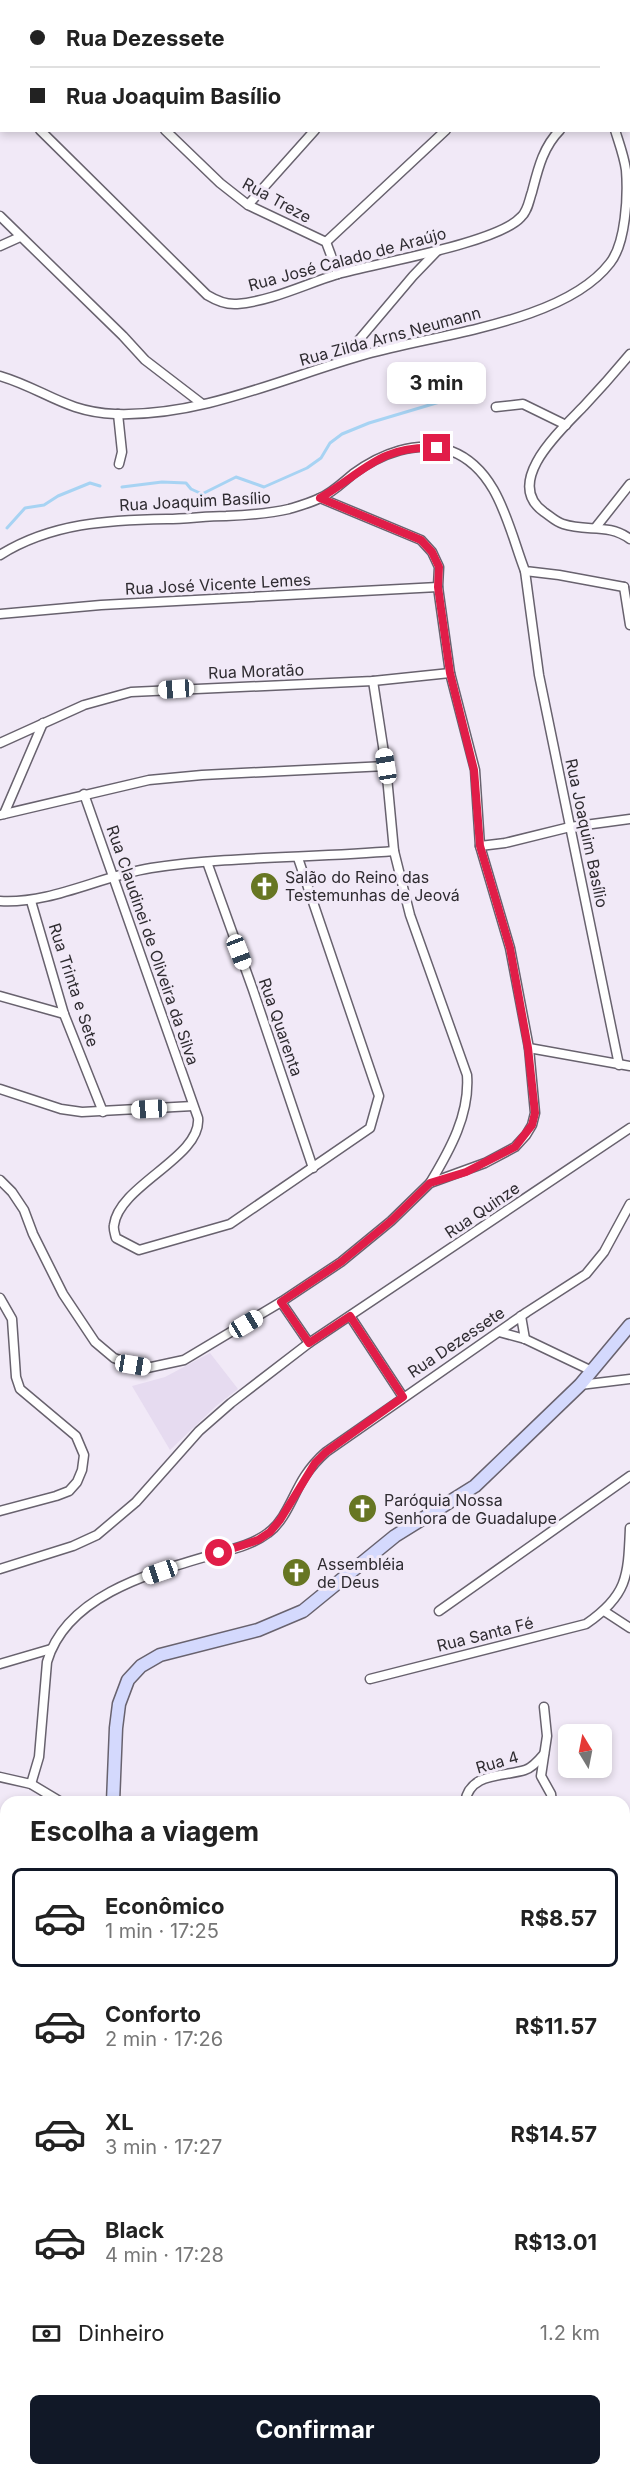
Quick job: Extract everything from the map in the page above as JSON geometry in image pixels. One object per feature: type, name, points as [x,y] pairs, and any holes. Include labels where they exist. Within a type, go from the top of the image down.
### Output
[{"type":"main road","points":[[113,1796],[119,1704],[128,1680],[141,1666],[160,1655],[258,1630],[303,1611],[395,1536],[475,1486],[580,1385],[630,1325]]},
{"type":"street","name":"Rua José Calado de Araújo","points":[[42,132],[207,295],[218,302],[241,304],[281,294],[338,274],[439,250],[510,226],[522,217],[527,208],[540,161],[558,132]]},
{"type":"street","name":"Rua Treze","points":[[167,132],[220,183],[248,204],[326,242]]},
{"type":"street","points":[[248,204],[313,132]]},
{"type":"street","points":[[338,274],[326,242],[444,132]]},
{"type":"street","name":"Rua Zilda Arns Neumann","points":[[0,376],[74,408],[118,414],[160,411],[201,403],[369,353],[443,338],[526,314],[570,296],[587,284],[612,260],[622,233],[626,170],[616,132]]},
{"type":"street","points":[[0,216],[145,360],[201,403]]},
{"type":"street","points":[[0,246],[20,237]]},
{"type":"street","points":[[341,362],[439,250]]},
{"type":"street","points":[[630,354],[543,451],[530,476],[530,495],[537,507],[564,524],[596,526],[617,532],[630,539]]},
{"type":"street","points":[[496,407],[523,404],[566,425]]},
{"type":"street","points":[[118,414],[122,453],[119,464]]},
{"type":"street","name":"Rua Joaquim Basílio","points":[[0,555],[33,538],[62,528],[111,521],[255,516],[291,508],[320,498],[362,468],[387,455],[419,447],[450,451],[462,456],[487,479],[502,509],[525,571],[539,675],[619,1065]]},
{"type":"street","points":[[596,526],[630,484]]},
{"type":"street","points":[[320,498],[421,540],[432,552],[439,567],[438,587],[450,673],[474,770],[480,846],[510,948],[528,1048],[535,1113],[526,1135],[515,1147],[485,1163],[430,1183]]},
{"type":"street","points":[[525,571],[627,584],[630,625]]},
{"type":"street","name":"Rua José Vicente Lemes","points":[[0,614],[101,605],[438,587]]},
{"type":"street","name":"Rua Moratão","points":[[0,743],[84,705],[131,692],[373,681],[450,673]]},
{"type":"street","points":[[0,1180],[12,1192],[24,1210],[63,1294],[95,1342],[114,1358],[147,1368],[184,1360],[281,1302],[341,1262],[391,1221],[430,1183],[456,1135],[469,1094],[467,1075],[410,915],[394,851],[386,766],[373,681]]},
{"type":"street","points":[[2,814],[43,723]]},
{"type":"street","points":[[2,814],[149,780],[202,775],[386,766]]},
{"type":"street","name":"Rua Claudinei de Oliveira da Silva","points":[[84,794],[199,1125],[184,1151],[168,1162],[120,1209],[113,1225],[116,1238],[139,1250],[230,1224],[370,1128],[379,1096],[298,858]]},
{"type":"street","points":[[480,846],[505,843],[570,827],[630,819]]},
{"type":"street","points":[[0,902],[32,901],[112,876],[171,865],[394,851]]},
{"type":"street","name":"Rua Quarenta","points":[[207,862],[254,990],[313,1168]]},
{"type":"street","name":"Rua Trinta e Sete","points":[[32,901],[64,1014],[103,1112]]},
{"type":"street","points":[[0,996],[64,1014]]},
{"type":"street","points":[[528,1048],[630,1066]]},
{"type":"street","points":[[0,1089],[61,1110],[103,1112],[193,1106]]},
{"type":"street","name":"Rua Quinze","points":[[0,1569],[65,1549],[97,1535],[136,1502],[199,1431],[231,1403],[309,1343],[630,1128]]},
{"type":"street","name":"Rua Dezessete","points":[[31,1784],[39,1757],[47,1662],[51,1649],[63,1632],[87,1607],[122,1585],[240,1546],[270,1532],[280,1520],[304,1477],[320,1458],[403,1397],[586,1274],[604,1252],[630,1204]]},
{"type":"street","points":[[0,1298],[12,1319],[16,1377],[20,1389],[76,1436],[84,1455],[80,1476],[69,1491],[56,1497],[0,1511]]},
{"type":"street","points":[[281,1302],[309,1343]]},
{"type":"street","points":[[350,1316],[403,1397]]},
{"type":"street","points":[[520,1317],[525,1339]]},
{"type":"street","points":[[499,1332],[525,1339],[592,1371]]},
{"type":"street","points":[[580,1385],[630,1379]]},
{"type":"street","points":[[439,1611],[630,1476]]},
{"type":"street","points":[[621,1592],[629,1557],[630,1528]]},
{"type":"street","name":"Rua Santa Fé","points":[[370,1679],[586,1624],[604,1611],[630,1585]]},
{"type":"street","points":[[604,1611],[630,1628]]},
{"type":"street","points":[[0,1664],[51,1649]]},
{"type":"street","points":[[544,1707],[547,1736],[541,1776],[551,1796]]},
{"type":"street","name":"Rua 4","points":[[466,1796],[474,1784],[488,1777],[528,1770],[544,1755]]},
{"type":"street","points":[[0,1777],[31,1784],[51,1796]]},
{"type":"shaded area","points":[[210,1353],[238,1389],[216,1406],[170,1450],[132,1386],[165,1377]]},
{"type":"waterway","points":[[122,487],[162,482],[186,483],[191,489],[202,494],[236,477],[264,487],[307,468],[321,458],[330,443],[342,434],[369,423],[453,398]]},
{"type":"waterway","points":[[7,528],[25,508],[44,505],[58,496],[90,483],[100,486]]},
{"type":"place","name":"Salão do Reino das Testemunhas de Jeová","points":[[264,886]]},
{"type":"place","name":"Paróquia Nossa Senhora de Guadalupe","points":[[363,1509]]},
{"type":"place","name":"Assembléia de Deus","points":[[296,1573]]},
{"type":"route","points":[[219,1553],[258,1540],[270,1532],[280,1520],[304,1477],[315,1463],[326,1452],[403,1397],[350,1316],[309,1343],[281,1302],[341,1262],[391,1221],[430,1183],[466,1172],[515,1147],[532,1125],[535,1113],[528,1048],[510,948],[480,846],[474,770],[450,673],[438,587],[439,567],[432,552],[421,540],[395,527],[320,498],[377,458],[419,447],[437,448]]}]
